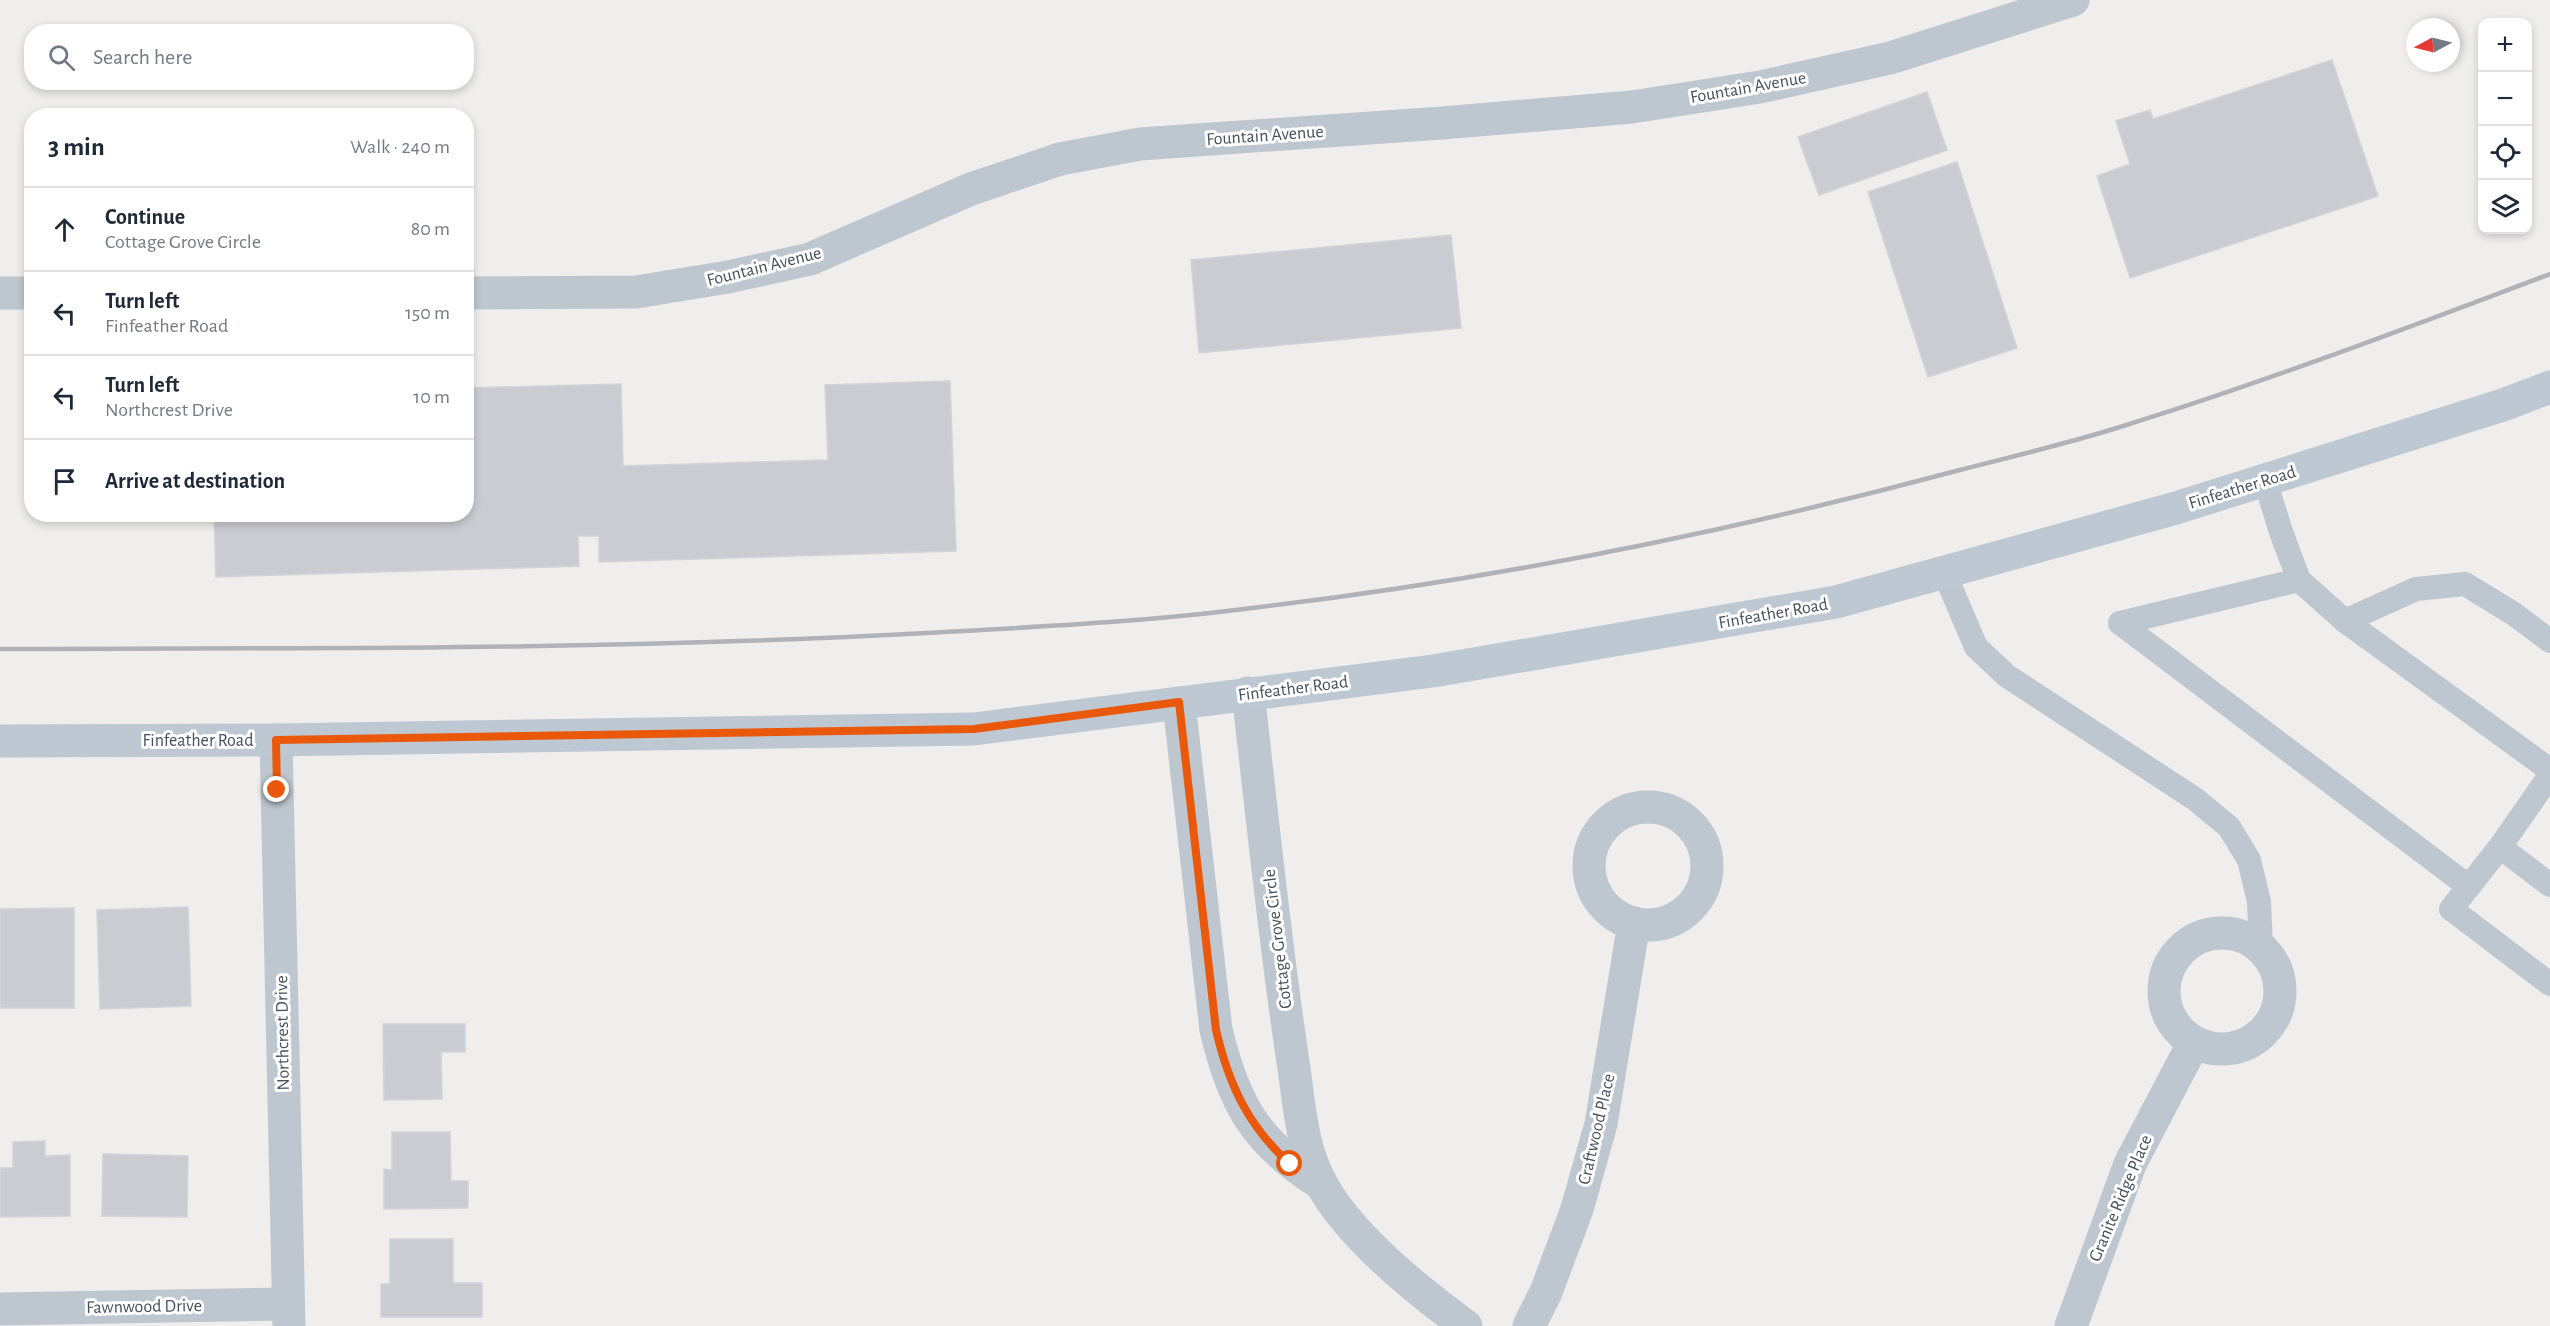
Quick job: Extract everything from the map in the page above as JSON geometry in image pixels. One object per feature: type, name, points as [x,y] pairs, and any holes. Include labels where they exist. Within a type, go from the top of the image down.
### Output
[{"type":"street","name":"Fountain Avenue","points":[[474,293],[636,292],[728,277],[810,259],[971,189],[1060,159],[1140,144],[1430,124],[1632,106],[1760,87],[1890,58],[2073,0]]},
{"type":"street","points":[[0,293],[24,293]]},
{"type":"street","name":"Finfeather Road","points":[[0,741],[276,740],[974,729],[1433,671],[1836,602],[2176,508],[2506,404],[2550,387]]},
{"type":"street","name":"Cottage Grove Circle","points":[[1248,693],[1287,1021],[1305,1140],[1320,1182],[1355,1230],[1432,1302],[1466,1326]]},
{"type":"street","name":"Cottage Grove Circle","points":[[1179,702],[1216,1030],[1223,1059],[1232,1084],[1252,1122],[1270,1146],[1290,1164],[1320,1182]]},
{"type":"street","name":"Northcrest Drive","points":[[276,740],[288,1315]]},
{"type":"street","name":"Craftwood Place","points":[[1528,1326],[1546,1292],[1577,1209],[1601,1124],[1634,923]]},
{"type":"street","points":[[2228,932],[2245,937],[2262,947],[2273,962],[2279,980],[2280,998],[2275,1017],[2264,1032],[2249,1043],[2231,1049],[2212,1049],[2194,1042],[2179,1029],[2168,1013],[2164,993],[2166,973],[2175,955],[2190,941],[2209,933],[2228,932]]},
{"type":"street","name":"Granite Ridge Place","points":[[2071,1326],[2130,1164],[2194,1042]]},
{"type":"street","name":"Fawnwood Drive","points":[[0,1309],[288,1315]]},
{"type":"lane","points":[[2265,480],[2299,580],[2345,621],[2550,773],[2500,847],[2451,909],[2550,984]]},
{"type":"lane","points":[[1944,572],[1976,647],[2007,676],[2195,799],[2229,827],[2249,860],[2259,902],[2262,947]]},
{"type":"lane","points":[[2299,580],[2120,623],[2468,886]]},
{"type":"lane","points":[[2345,621],[2416,589],[2465,584],[2514,614],[2550,641]]},
{"type":"lane","points":[[2500,847],[2550,885]]},
{"type":"building","points":[[2332,60],[2378,196],[2130,278],[2097,176],[2130,164],[2116,121],[2150,110],[2153,119]]},
{"type":"building","points":[[1927,92],[1947,150],[1819,195],[1798,137]]},
{"type":"building","points":[[1957,162],[2017,348],[1928,377],[1868,192]]},
{"type":"building","points":[[1451,235],[1461,328],[1199,353],[1191,260]]},
{"type":"building","points":[[950,381],[956,551],[599,562],[599,536],[578,536],[579,566],[216,577],[214,522],[474,522],[474,388],[621,384],[623,466],[828,460],[825,385]]},
{"type":"building","points":[[188,907],[191,1006],[100,1009],[97,910]]},
{"type":"building","points":[[74,908],[74,1008],[0,1008],[0,909]]},
{"type":"building","points":[[383,1024],[465,1024],[465,1052],[441,1052],[442,1099],[384,1100]]},
{"type":"building","points":[[392,1132],[450,1132],[451,1181],[468,1181],[468,1208],[384,1209],[384,1169],[392,1170]]},
{"type":"building","points":[[45,1141],[45,1156],[70,1155],[70,1216],[0,1217],[0,1168],[13,1168],[13,1142]]},
{"type":"building","points":[[103,1154],[188,1156],[187,1217],[102,1216]]},
{"type":"building","points":[[390,1239],[453,1239],[453,1283],[482,1283],[482,1317],[381,1317],[381,1284],[390,1284]]},
{"type":"railway","points":[[0,649],[463,647],[810,639],[1008,629],[1211,613],[1430,584],[1607,552],[1782,515],[2059,445],[2174,410],[2282,373],[2550,274]]},
{"type":"route","points":[[277,790],[276,740],[974,729],[1179,702],[1216,1030],[1232,1084],[1252,1122],[1270,1146],[1290,1164]]}]
